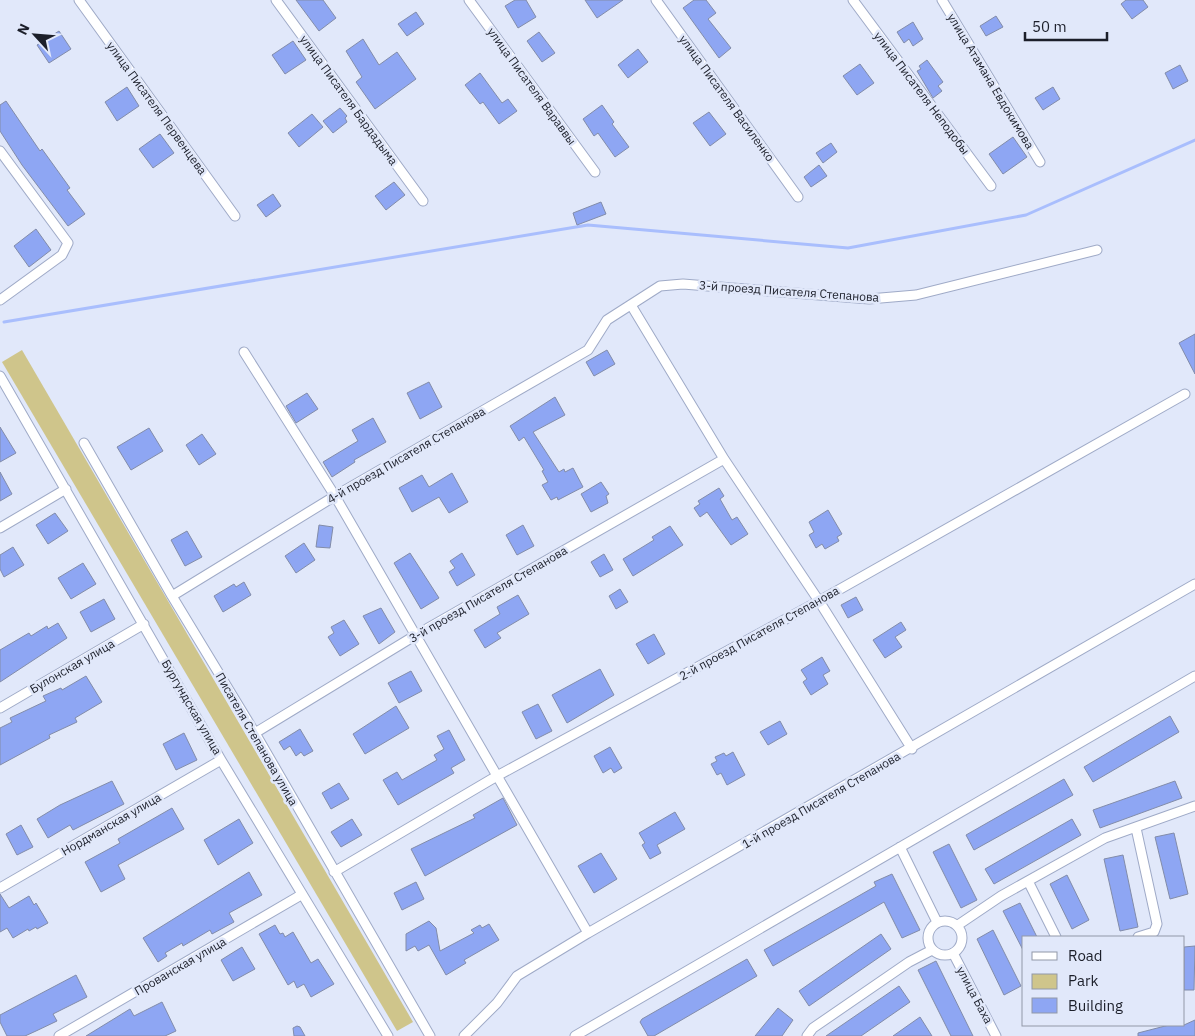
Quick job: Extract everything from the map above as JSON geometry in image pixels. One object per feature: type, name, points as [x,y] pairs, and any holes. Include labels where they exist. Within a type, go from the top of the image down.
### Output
[{"type":"street","name":"улица Писателя Первенцева","points":[[79,0],[235,216]]},
{"type":"street","name":"улица Писателя Бардадыма","points":[[276,0],[423,201]]},
{"type":"street","name":"улица Писателя Вараввы","points":[[469,0],[595,172]]},
{"type":"street","name":"улица Писателя Василенко","points":[[656,0],[798,197]]},
{"type":"street","name":"улица Писателя Неподобы","points":[[853,0],[991,186]]},
{"type":"street","name":"улица Атамана Евдокимова","points":[[942,0],[1040,162]]},
{"type":"street","points":[[0,151],[68,243],[62,255],[0,300]]},
{"type":"street","name":"3-й проезд Писателя Степанова","points":[[631,305],[660,286],[683,284],[868,299],[916,295],[1097,250]]},
{"type":"street","points":[[631,305],[724,458],[819,601],[912,749]]},
{"type":"street","name":"4-й проезд Писателя Степанова","points":[[172,596],[335,496],[588,350],[607,320],[631,305]]},
{"type":"street","points":[[244,352],[335,496],[588,933]]},
{"type":"street","name":"Бургундская улица","points":[[0,376],[221,760],[388,1036]]},
{"type":"street","name":"2-й проезд Писателя Степанова","points":[[334,872],[497,776],[819,601],[1185,394]]},
{"type":"street","name":"Писателя Степанова улица","points":[[84,443],[172,596],[255,733],[430,1036]]},
{"type":"street","name":"3-й проезд Писателя Степанова","points":[[255,733],[416,635],[724,458]]},
{"type":"street","points":[[0,528],[66,489]]},
{"type":"street","name":"1-й проезд Писателя Степанова","points":[[464,1036],[497,1003],[517,976],[588,933],[912,749],[1195,584]]},
{"type":"street","name":"Булонская улица","points":[[0,708],[144,624]]},
{"type":"street","points":[[575,1036],[1195,676]]},
{"type":"street","name":"Нордманская улица","points":[[0,888],[221,760]]},
{"type":"street","points":[[807,1036],[813,1028],[909,962],[932,950],[928,935],[937,922],[948,920],[958,925],[1001,896],[1106,838],[1195,806]]},
{"type":"street","points":[[1136,828],[1157,924],[1154,932],[1141,936]]},
{"type":"street","points":[[900,847],[937,922]]},
{"type":"street","points":[[1028,881],[1056,936]]},
{"type":"street","name":"Прованская улица","points":[[59,1036],[301,895]]},
{"type":"street","name":"улица Баха","points":[[932,950],[942,955],[953,953],[962,940],[958,925]]},
{"type":"street","name":"улица Баха","points":[[953,953],[996,1036]]},
{"type":"green space","points":[[22,350],[413,1022],[397,1031],[2,362]]},
{"type":"building","points":[[296,0],[323,0],[336,18],[319,31]]},
{"type":"building","points":[[515,0],[526,0],[536,17],[518,28],[505,6]]},
{"type":"building","points":[[585,0],[623,0],[597,18]]},
{"type":"building","points":[[694,0],[706,0],[716,13],[708,19],[731,48],[719,58],[683,8]]},
{"type":"building","points":[[1126,0],[1143,0],[1148,7],[1132,19],[1121,4]]},
{"type":"building","points":[[416,12],[424,24],[407,36],[398,24]]},
{"type":"building","points":[[996,16],[1003,27],[986,36],[980,26]]},
{"type":"building","points":[[913,22],[923,39],[913,46],[909,39],[904,43],[897,32]]},
{"type":"building","points":[[59,31],[71,49],[49,63],[37,45]]},
{"type":"building","points":[[539,32],[555,53],[542,62],[527,41]]},
{"type":"building","points":[[363,39],[379,65],[397,52],[416,79],[375,109],[356,82],[362,77],[346,51]]},
{"type":"building","points":[[293,41],[306,60],[285,74],[272,55]]},
{"type":"building","points":[[638,49],[648,62],[628,78],[618,65]]},
{"type":"building","points":[[927,60],[943,82],[938,86],[942,91],[933,98],[917,71],[921,69],[919,66]]},
{"type":"building","points":[[860,64],[874,83],[857,95],[843,76]]},
{"type":"building","points":[[1180,65],[1188,81],[1173,89],[1165,73]]},
{"type":"building","points":[[480,73],[502,103],[508,99],[517,111],[499,124],[483,102],[480,104],[465,85]]},
{"type":"building","points":[[127,87],[139,106],[117,121],[105,102]]},
{"type":"building","points":[[1053,87],[1060,99],[1043,110],[1035,98]]},
{"type":"building","points":[[6,101],[40,151],[42,149],[70,188],[67,190],[85,214],[68,226],[22,165],[0,131],[0,105]]},
{"type":"building","points":[[602,105],[614,122],[612,124],[629,147],[615,157],[598,133],[594,136],[583,119]]},
{"type":"building","points":[[340,108],[347,116],[345,118],[347,122],[333,133],[323,121]]},
{"type":"building","points":[[709,112],[726,134],[710,146],[693,123]]},
{"type":"building","points":[[312,114],[323,127],[299,147],[288,133]]},
{"type":"building","points":[[160,134],[174,153],[153,168],[139,149]]},
{"type":"building","points":[[1013,137],[1027,157],[1003,174],[989,154]]},
{"type":"building","points":[[831,143],[837,152],[823,163],[816,153]]},
{"type":"building","points":[[819,165],[827,176],[811,187],[804,177]]},
{"type":"building","points":[[394,182],[405,195],[386,210],[375,196]]},
{"type":"building","points":[[273,194],[281,206],[266,217],[257,205]]},
{"type":"building","points":[[601,202],[606,214],[577,225],[573,213]]},
{"type":"building","points":[[36,229],[51,250],[29,267],[14,246]]},
{"type":"building","points":[[1195,334],[1195,374],[1179,343]]},
{"type":"building","points":[[607,350],[615,364],[594,376],[586,362]]},
{"type":"building","points":[[429,382],[442,407],[420,419],[407,393]]},
{"type":"building","points":[[307,393],[318,409],[296,423],[286,406]]},
{"type":"building","points":[[555,397],[565,415],[533,432],[559,472],[564,469],[565,472],[573,468],[583,487],[558,500],[557,497],[551,500],[542,485],[548,482],[542,471],[544,470],[524,437],[519,441],[510,426]]},
{"type":"building","points":[[373,418],[386,442],[354,460],[355,462],[332,477],[323,462],[358,441],[352,430]]},
{"type":"building","points":[[0,427],[16,453],[0,462]]},
{"type":"building","points":[[149,428],[163,451],[131,470],[117,447]]},
{"type":"building","points":[[202,434],[216,454],[199,465],[186,445]]},
{"type":"building","points":[[0,472],[12,494],[0,501]]},
{"type":"building","points":[[452,473],[468,502],[449,513],[439,497],[412,512],[399,488],[422,475],[429,487]]},
{"type":"building","points":[[601,482],[609,494],[606,496],[608,503],[591,512],[581,494]]},
{"type":"building","points":[[719,488],[724,496],[720,499],[732,520],[737,517],[748,534],[731,545],[707,512],[700,517],[694,508],[700,504],[698,501]]},
{"type":"building","points":[[828,510],[842,534],[837,537],[839,541],[825,549],[822,544],[816,548],[809,535],[814,532],[809,522]]},
{"type":"building","points":[[55,513],[68,531],[48,544],[36,525]]},
{"type":"building","points":[[319,525],[333,527],[330,548],[316,547]]},
{"type":"building","points":[[523,525],[534,546],[517,555],[506,535]]},
{"type":"building","points":[[670,526],[683,545],[633,576],[623,559],[654,540],[652,537]]},
{"type":"building","points":[[187,531],[202,557],[185,566],[171,540]]},
{"type":"building","points":[[304,543],[315,560],[296,573],[285,556]]},
{"type":"building","points":[[13,547],[24,565],[4,577],[0,569],[0,555]]},
{"type":"building","points":[[410,553],[439,598],[421,609],[394,563]]},
{"type":"building","points":[[462,553],[475,575],[457,586],[449,572],[455,568],[450,561]]},
{"type":"building","points":[[604,554],[613,570],[600,577],[591,562]]},
{"type":"building","points":[[83,563],[96,584],[71,599],[58,578]]},
{"type":"building","points":[[244,582],[251,595],[223,612],[214,596],[234,584],[236,587]]},
{"type":"building","points":[[620,589],[628,602],[616,609],[609,596]]},
{"type":"building","points":[[518,595],[529,614],[497,633],[501,638],[485,648],[474,630],[500,614],[497,607]]},
{"type":"building","points":[[856,597],[863,610],[848,618],[841,605]]},
{"type":"building","points":[[104,599],[115,619],[91,632],[80,612]]},
{"type":"building","points":[[381,608],[395,632],[379,644],[363,616]]},
{"type":"building","points":[[344,620],[359,644],[340,656],[328,637],[334,633],[331,627]]},
{"type":"building","points":[[901,622],[906,630],[895,637],[902,647],[885,658],[873,640]]},
{"type":"building","points":[[58,623],[67,638],[0,682],[0,650],[29,633],[31,636],[47,626],[48,629]]},
{"type":"building","points":[[654,634],[665,654],[648,664],[636,644]]},
{"type":"building","points":[[822,657],[830,671],[823,675],[828,684],[811,695],[803,682],[807,679],[801,670]]},
{"type":"building","points":[[600,669],[614,695],[567,723],[552,695]]},
{"type":"building","points":[[411,671],[422,691],[399,703],[388,683]]},
{"type":"building","points":[[86,676],[102,702],[75,718],[77,722],[49,735],[50,738],[0,765],[0,728],[12,722],[10,718],[46,701],[43,696],[61,688],[62,690]]},
{"type":"building","points":[[538,704],[552,731],[536,739],[522,712]]},
{"type":"building","points":[[396,706],[409,728],[365,754],[353,734]]},
{"type":"building","points":[[1170,716],[1179,732],[1093,782],[1084,767]]},
{"type":"building","points":[[780,721],[787,734],[768,745],[760,732]]},
{"type":"building","points":[[300,729],[313,751],[304,756],[301,752],[296,756],[290,746],[284,750],[279,742]]},
{"type":"building","points":[[449,730],[465,760],[451,768],[454,773],[398,805],[383,780],[397,772],[402,780],[437,760],[434,755],[444,749],[437,736]]},
{"type":"building","points":[[184,733],[197,760],[176,770],[163,744]]},
{"type":"building","points":[[610,747],[622,768],[614,773],[611,768],[603,773],[594,756]]},
{"type":"building","points":[[733,752],[745,775],[727,785],[721,773],[717,775],[711,764],[717,761],[715,757],[724,753],[726,756]]},
{"type":"building","points":[[1064,779],[1073,795],[974,850],[966,835]]},
{"type":"building","points":[[112,781],[124,804],[73,830],[70,825],[48,838],[37,819],[60,805]]},
{"type":"building","points":[[1175,781],[1182,798],[1100,828],[1093,810]]},
{"type":"building","points":[[339,783],[349,799],[331,809],[322,793]]},
{"type":"building","points":[[503,798],[517,825],[425,876],[411,849],[475,818],[473,815]]},
{"type":"building","points":[[172,808],[184,829],[118,865],[125,879],[101,892],[85,862],[120,843],[118,839]]},
{"type":"building","points":[[675,812],[685,829],[657,845],[661,853],[650,859],[642,845],[645,843],[639,833]]},
{"type":"building","points":[[239,819],[253,843],[218,865],[204,840]]},
{"type":"building","points":[[352,819],[362,835],[341,847],[331,832]]},
{"type":"building","points":[[1072,819],[1081,835],[994,884],[985,869]]},
{"type":"building","points":[[21,825],[33,847],[17,855],[6,834]]},
{"type":"building","points":[[1174,833],[1188,894],[1170,899],[1155,837]]},
{"type":"building","points":[[949,844],[977,900],[961,908],[933,852]]},
{"type":"building","points":[[601,853],[617,879],[594,893],[578,866]]},
{"type":"building","points":[[1123,855],[1138,927],[1120,931],[1104,859]]},
{"type":"building","points":[[249,872],[262,895],[229,913],[234,922],[212,934],[210,930],[183,946],[182,943],[165,953],[167,956],[158,962],[143,938]]},
{"type":"building","points":[[892,874],[920,930],[902,938],[884,902],[773,966],[764,950],[876,886],[874,882]]},
{"type":"building","points":[[1067,875],[1089,920],[1072,929],[1050,884]]},
{"type":"building","points":[[416,882],[424,899],[402,910],[394,893]]},
{"type":"building","points":[[0,894],[9,908],[29,896],[34,905],[36,903],[48,923],[37,929],[36,927],[29,931],[28,929],[13,938],[7,928],[0,932]]},
{"type":"building","points":[[1020,903],[1036,936],[1022,936],[1022,948],[1003,911]]},
{"type":"building","points":[[429,921],[436,928],[440,951],[474,933],[471,930],[480,925],[482,928],[489,924],[499,940],[464,960],[466,963],[446,975],[429,945],[418,951],[415,946],[406,951],[406,934]]},
{"type":"building","points":[[275,925],[280,934],[283,933],[285,937],[293,932],[311,963],[318,959],[334,984],[311,997],[304,984],[297,988],[294,981],[288,985],[259,934]]},
{"type":"building","points":[[993,930],[1021,986],[1004,995],[977,939]]},
{"type":"building","points":[[881,934],[891,949],[809,1006],[799,991]]},
{"type":"building","points":[[1195,946],[1194,990],[1185,990],[1185,947]]},
{"type":"building","points":[[242,947],[255,969],[233,981],[221,960]]},
{"type":"building","points":[[747,959],[757,976],[654,1036],[648,1036],[640,1022],[642,1019]]},
{"type":"building","points":[[936,961],[973,1036],[951,1036],[918,970]]},
{"type":"building","points":[[76,975],[87,997],[53,1014],[57,1021],[25,1036],[7,1036],[0,1022],[0,1015]]},
{"type":"building","points":[[899,986],[910,1002],[861,1036],[826,1036]]},
{"type":"building","points":[[162,1002],[176,1031],[165,1036],[86,1036],[130,1009],[134,1016]]},
{"type":"building","points":[[778,1008],[793,1020],[782,1036],[755,1036]]},
{"type":"building","points":[[920,1017],[932,1036],[893,1036]]},
{"type":"building","points":[[1195,1020],[1195,1036],[1138,1036],[1138,1033],[1165,1026],[1185,1025]]},
{"type":"building","points":[[300,1027],[305,1036],[294,1036],[293,1028]]},
{"type":"waterway","points":[[4,322],[588,225],[848,248],[1026,215],[1195,140]]}]
